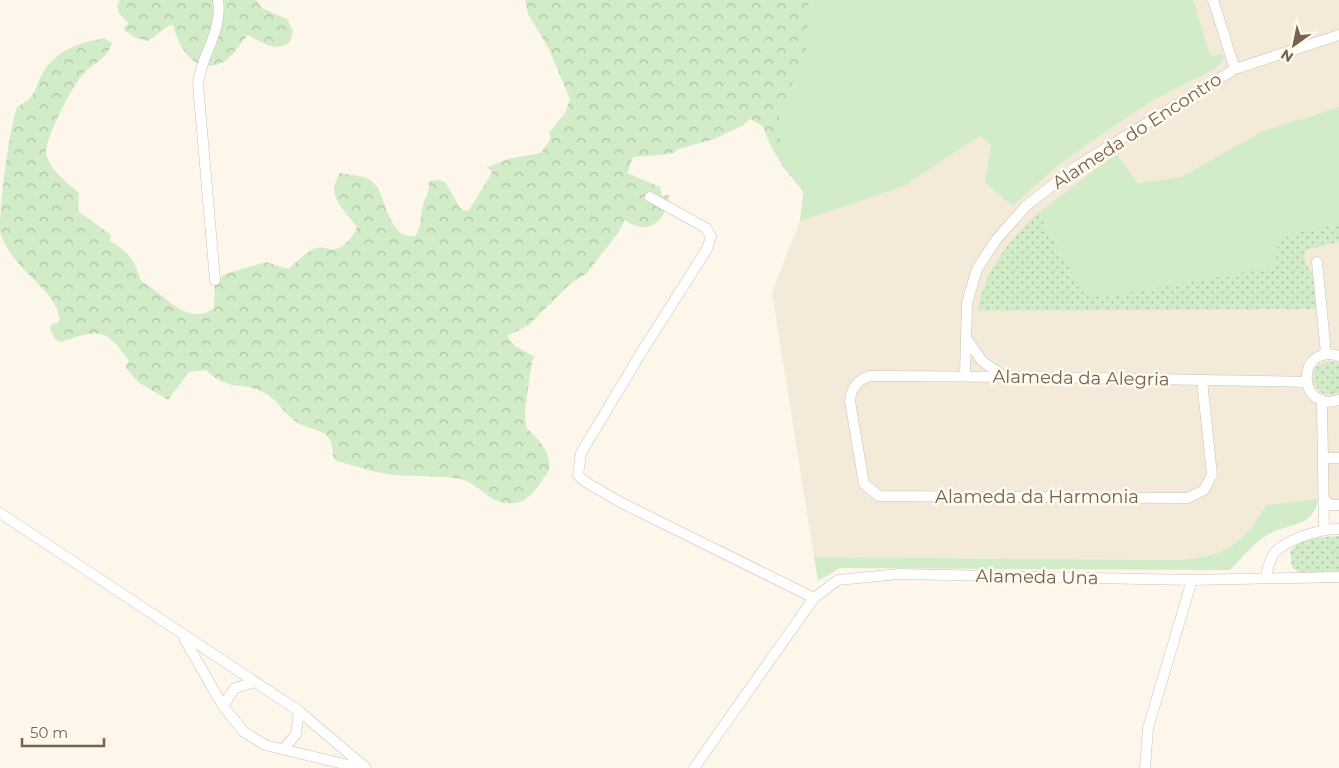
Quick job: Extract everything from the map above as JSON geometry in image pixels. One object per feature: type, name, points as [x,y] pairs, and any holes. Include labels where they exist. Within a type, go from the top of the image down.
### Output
[{"type":"street","points":[[216,280],[198,84],[199,73],[217,31],[220,19],[218,0]]},
{"type":"street","points":[[1213,0],[1235,69]]},
{"type":"street","name":"Alameda do Encontro","points":[[965,376],[967,303],[977,269],[996,240],[1026,206],[1077,166],[1235,69],[1339,35]]},
{"type":"street","points":[[650,197],[706,228],[711,237],[707,249],[640,353],[581,453],[578,475],[584,481],[620,502],[814,598]]},
{"type":"street","points":[[1317,262],[1326,354]]},
{"type":"street","points":[[966,338],[982,361],[1005,377]]},
{"type":"street","points":[[1339,356],[1326,354],[1320,356],[1310,364],[1306,382],[1312,393],[1322,400],[1339,400]]},
{"type":"street","name":"Alameda da Alegria","points":[[857,383],[869,376],[1306,382]]},
{"type":"street","name":"Alameda da Harmonia","points":[[857,383],[853,388],[850,401],[864,484],[879,496],[1188,498],[1204,490],[1212,475],[1202,380]]},
{"type":"street","points":[[1322,400],[1324,530]]},
{"type":"street","points":[[1323,458],[1339,458]]},
{"type":"street","points":[[1324,499],[1330,505],[1339,506]]},
{"type":"street","points":[[0,513],[184,637],[255,682],[298,712],[366,768]]},
{"type":"street","points":[[1265,578],[1274,554],[1300,537],[1324,530],[1339,529]]},
{"type":"street","name":"Alameda Una","points":[[694,768],[814,598],[838,580],[899,574],[1192,580],[1339,577]]},
{"type":"street","points":[[1145,768],[1148,728],[1192,580]]},
{"type":"street","points":[[184,637],[223,706],[244,732],[265,745],[361,768]]},
{"type":"street","points":[[223,706],[235,688],[255,682]]},
{"type":"street","points":[[284,749],[296,734],[298,712]]},
{"type":"shaded area","points":[[1145,0],[1339,0],[1339,107],[1261,132],[1181,177],[1138,183],[1116,155],[1038,213],[1278,236],[1339,223],[1339,500],[1324,499],[1266,505],[1252,529],[1231,548],[1205,558],[1178,560],[814,557],[772,292],[800,221],[904,186],[980,136],[991,144],[985,183],[1013,206],[1062,162]]},
{"type":"green space","points":[[120,0],[256,0],[262,8],[287,19],[293,31],[289,43],[278,47],[263,43],[248,35],[225,61],[211,66],[203,65],[195,62],[183,49],[173,25],[168,26],[148,41],[136,38],[124,30],[124,27],[129,24],[119,13],[117,6]]},
{"type":"green space","points":[[525,0],[878,0],[1026,116],[807,196],[787,172],[766,136],[763,126],[750,119],[742,126],[714,139],[679,149],[671,154],[633,157],[627,173],[660,187],[662,196],[669,195],[665,212],[655,224],[649,226],[633,225],[625,220],[618,233],[586,274],[570,284],[529,325],[507,336],[515,346],[535,357],[532,361],[525,411],[526,428],[543,446],[549,464],[548,471],[536,490],[527,498],[517,503],[498,501],[473,484],[461,479],[389,474],[337,461],[333,457],[330,441],[324,433],[298,423],[263,392],[248,387],[228,384],[214,377],[206,370],[189,372],[168,400],[138,382],[125,367],[129,361],[114,342],[107,337],[101,334],[93,334],[61,342],[55,339],[50,328],[52,324],[60,322],[59,313],[55,305],[44,290],[13,257],[0,231],[5,169],[17,107],[29,99],[35,92],[44,71],[56,57],[70,48],[86,42],[104,38],[112,43],[104,57],[88,69],[79,79],[61,111],[47,145],[46,152],[50,164],[79,193],[78,211],[111,235],[110,241],[130,257],[141,281],[185,311],[194,314],[204,313],[214,308],[215,282],[225,274],[266,262],[288,269],[313,249],[319,247],[336,249],[343,246],[349,240],[357,227],[335,195],[334,189],[340,173],[362,177],[374,183],[394,225],[406,235],[415,236],[420,225],[429,181],[438,180],[445,182],[460,208],[464,211],[469,210],[492,173],[490,169],[486,168],[508,159],[541,153],[551,138],[549,133],[565,113],[570,99],[549,49],[528,14]]},
{"type":"green space","points":[[809,0],[1193,0],[1209,53],[1213,56],[1222,53],[1224,59],[1216,68],[1148,103],[1062,162],[1013,206],[985,183],[991,144],[980,136],[904,186],[800,221],[804,188],[781,165],[779,112],[806,54]]},
{"type":"green space","points":[[1339,107],[1339,223],[1279,236],[1274,267],[1101,298],[1083,292],[1038,213],[1116,154],[1138,183],[1181,177],[1261,132]]},
{"type":"green space","points":[[1038,213],[1083,292],[1278,236],[1339,223],[1339,242],[1306,250],[1305,260],[1313,275],[1317,309],[978,311],[986,282],[999,257],[1017,234]]},
{"type":"green space","points":[[1327,361],[1339,363],[1339,393],[1329,395],[1320,392],[1313,381],[1315,368]]},
{"type":"green space","points":[[1318,499],[1315,509],[1304,521],[1272,532],[1264,537],[1250,548],[1230,570],[840,568],[818,581],[814,557],[1178,560],[1208,556],[1231,547],[1249,530],[1266,505]]},
{"type":"green space","points":[[1339,536],[1339,571],[1299,573],[1292,567],[1290,552],[1294,547],[1312,539]]}]
